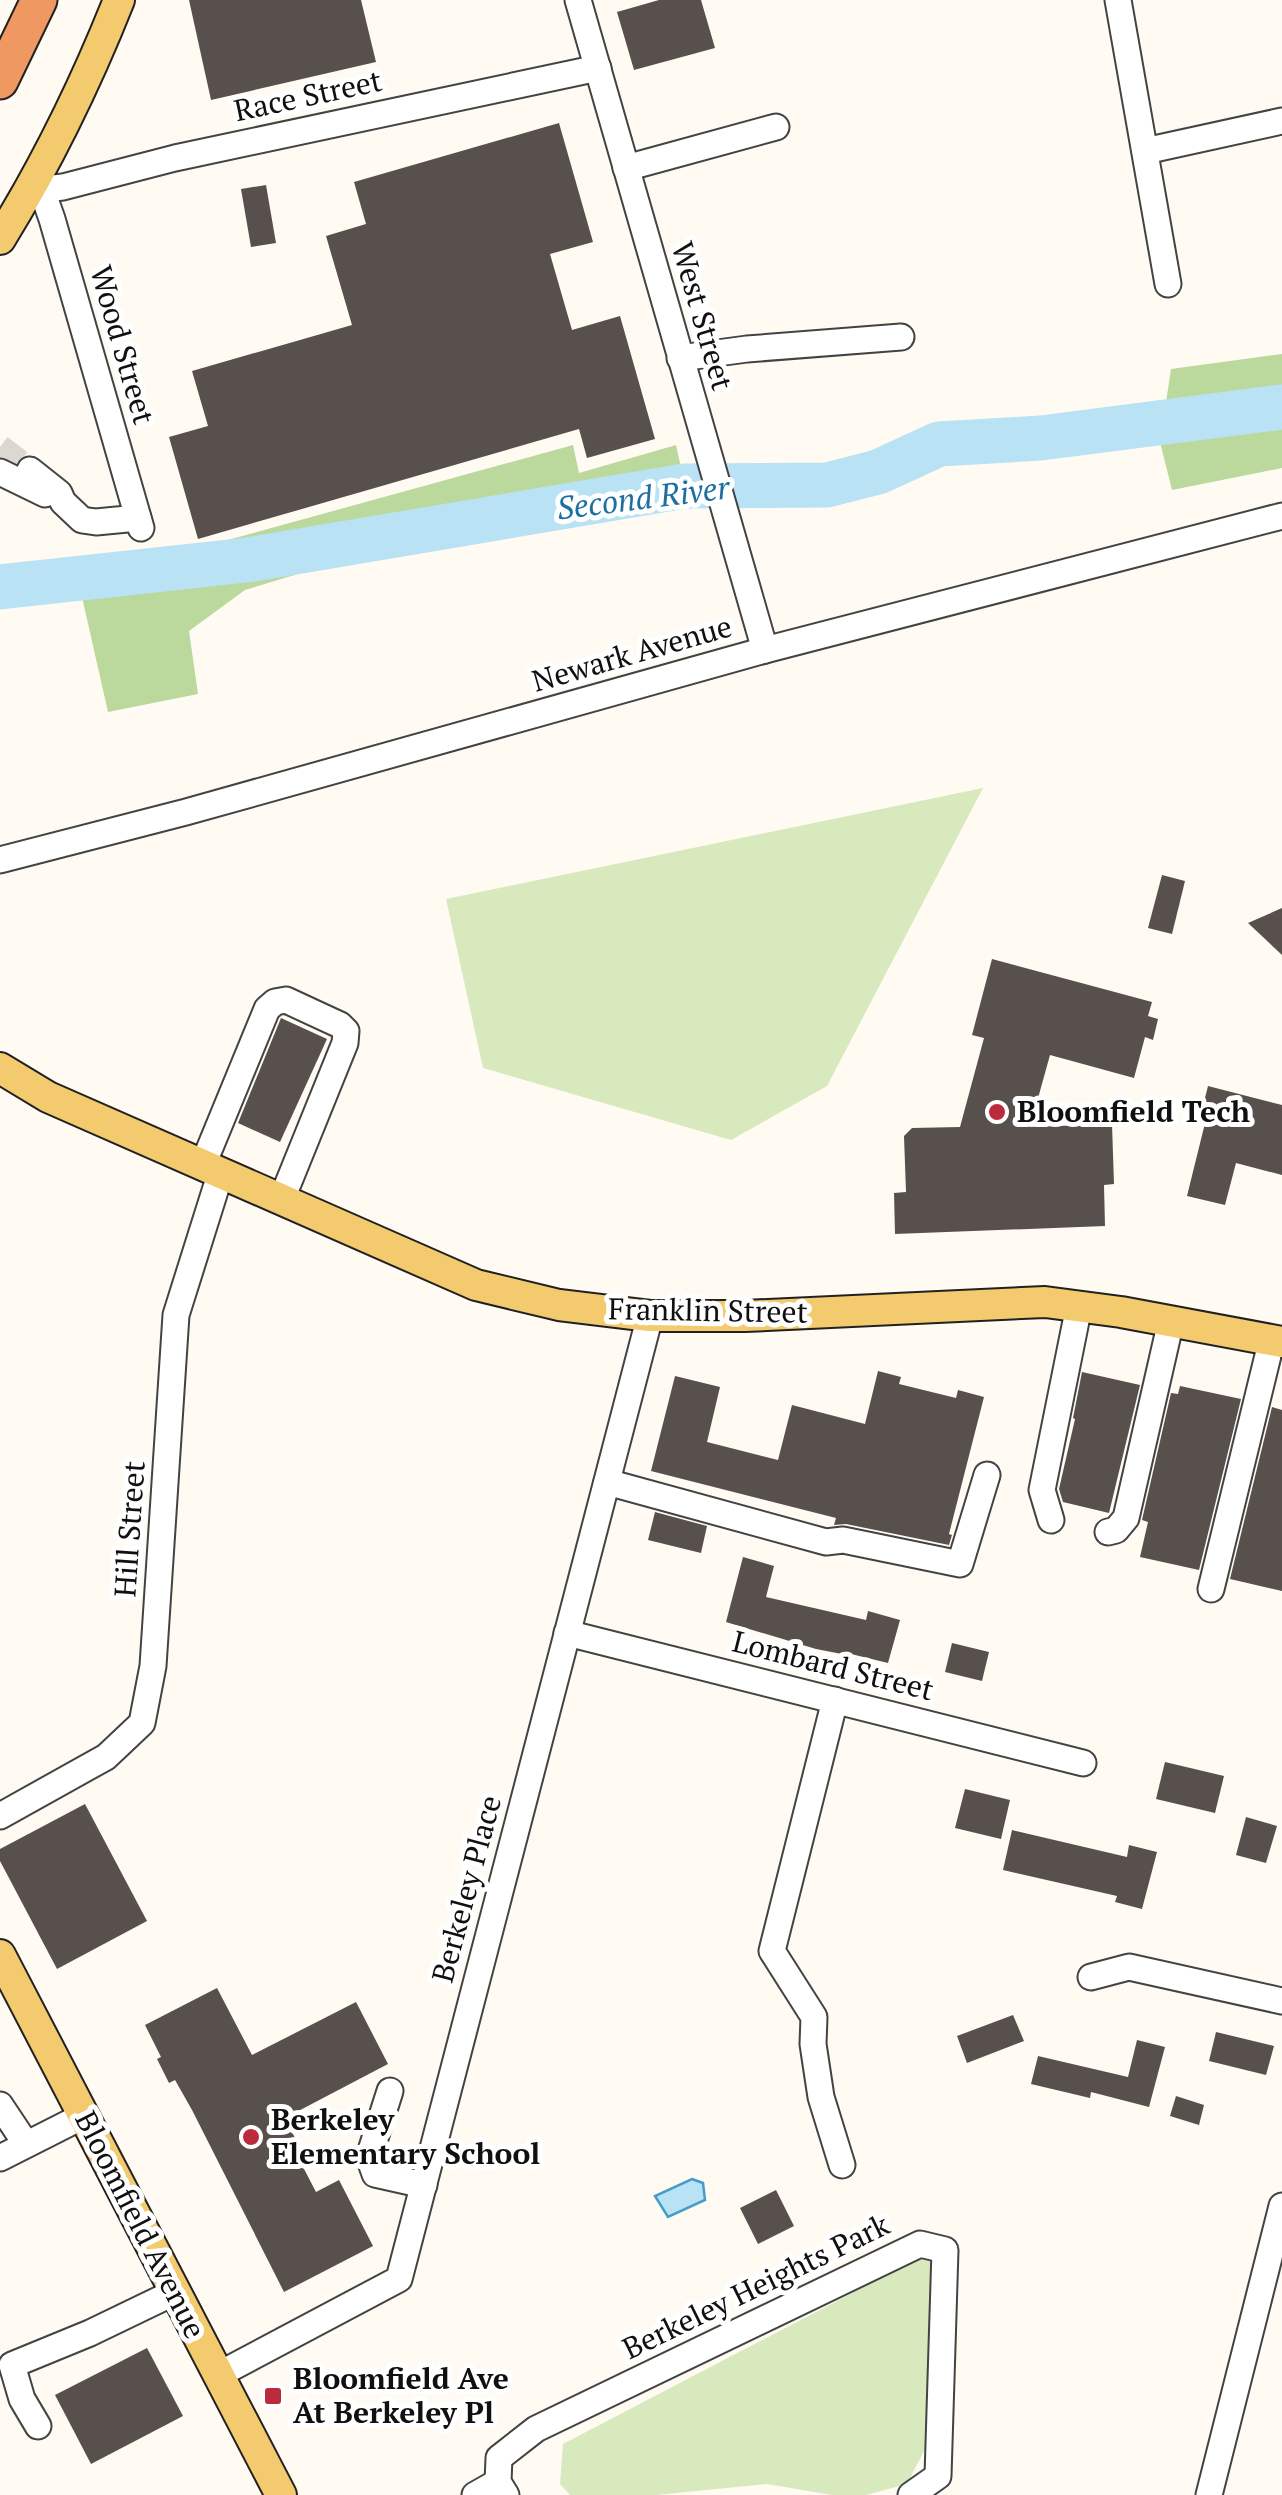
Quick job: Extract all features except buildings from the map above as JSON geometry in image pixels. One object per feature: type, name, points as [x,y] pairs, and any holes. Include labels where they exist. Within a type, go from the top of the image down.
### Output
[{"type":"highway","points":[[0,81],[38,0]]},
{"type":"main road","points":[[0,239],[32,186],[88,74],[119,0]]},
{"type":"main road","name":"Franklin Street","points":[[0,1068],[48,1098],[476,1285],[560,1306],[650,1316],[745,1316],[1045,1302],[1277,1340]]},
{"type":"main road","name":"Bloomfield Avenue","points":[[0,1955],[280,2495]]},
{"type":"street","name":"West Street","points":[[578,0],[765,650]]},
{"type":"street","points":[[1118,0],[1168,284]]},
{"type":"street","name":"Race Street","points":[[32,186],[63,187],[175,158],[598,68]]},
{"type":"street","points":[[1144,151],[1282,121]]},
{"type":"street","points":[[626,168],[776,127]]},
{"type":"street","name":"Wood Street","points":[[32,186],[46,202],[52,219],[140,523],[82,520],[63,502]]},
{"type":"street","points":[[680,358],[901,337]]},
{"type":"street","points":[[30,470],[59,493],[63,502]]},
{"type":"street","points":[[0,472],[63,502]]},
{"type":"street","name":"Newark Avenue","points":[[0,860],[765,650],[1282,516]]},
{"type":"street","name":"Hill Street","points":[[0,1816],[106,1757],[142,1723],[153,1666],[176,1315],[211,1170],[267,1010],[274,1002],[286,1000],[346,1030],[280,1200]]},
{"type":"street","points":[[1051,1520],[1042,1490],[1079,1306]]},
{"type":"street","name":"Berkeley Place","points":[[218,2375],[399,2280],[650,1316]]},
{"type":"street","points":[[1108,1532],[1116,1530],[1126,1518],[1172,1320]]},
{"type":"street","points":[[1211,1589],[1277,1340]]},
{"type":"street","points":[[607,1482],[826,1542],[843,1540],[960,1564],[987,1475]]},
{"type":"street","name":"Lombard Street","points":[[567,1633],[1083,1762]]},
{"type":"street","points":[[835,1700],[772,1950],[814,2017],[813,2044],[821,2097],[842,2165]]},
{"type":"street","points":[[1091,1977],[1129,1967],[1282,2001]]},
{"type":"street","points":[[390,2091],[369,2157],[375,2174],[424,2184]]},
{"type":"street","points":[[0,2105],[26,2144]]},
{"type":"street","points":[[0,2158],[83,2116]]},
{"type":"street","points":[[1209,2495],[1282,2206]]},
{"type":"street","name":"Berkeley Heights Park","points":[[476,2495],[502,2489],[499,2458],[536,2430],[920,2244],[946,2250],[938,2476],[912,2495]]},
{"type":"street","points":[[38,2426],[22,2399],[12,2365],[175,2292]]},
{"type":"green space","points":[[1282,354],[1282,468],[1172,490],[1160,442],[1171,369]]},
{"type":"green space","points":[[573,445],[579,473],[676,445],[685,486],[463,524],[245,590],[189,631],[198,694],[108,712],[82,597],[213,544]]},
{"type":"green space","points":[[983,788],[827,1086],[731,1140],[483,1068],[446,899]]},
{"type":"green space","points":[[929,2253],[935,2280],[932,2435],[907,2484],[866,2495],[832,2495],[767,2484],[656,2495],[570,2495],[560,2484],[563,2444]]},
{"type":"water","points":[[692,2179],[703,2183],[705,2200],[668,2217],[655,2196]]},
{"type":"waterway","name":"Second River","points":[[0,587],[247,560],[685,486],[827,485],[878,472],[939,444],[1041,438],[1282,407]]},
{"type":"tunnel","points":[[0,447],[30,470]]},
{"type":"place","name":"Bloomfield Tech","points":[[997,1112]]},
{"type":"place","name":"Berkeley Elementary School","points":[[251,2137]]},
{"type":"place","name":"Bloomfield Ave At Berkeley Pl","points":[[273,2396]]}]
